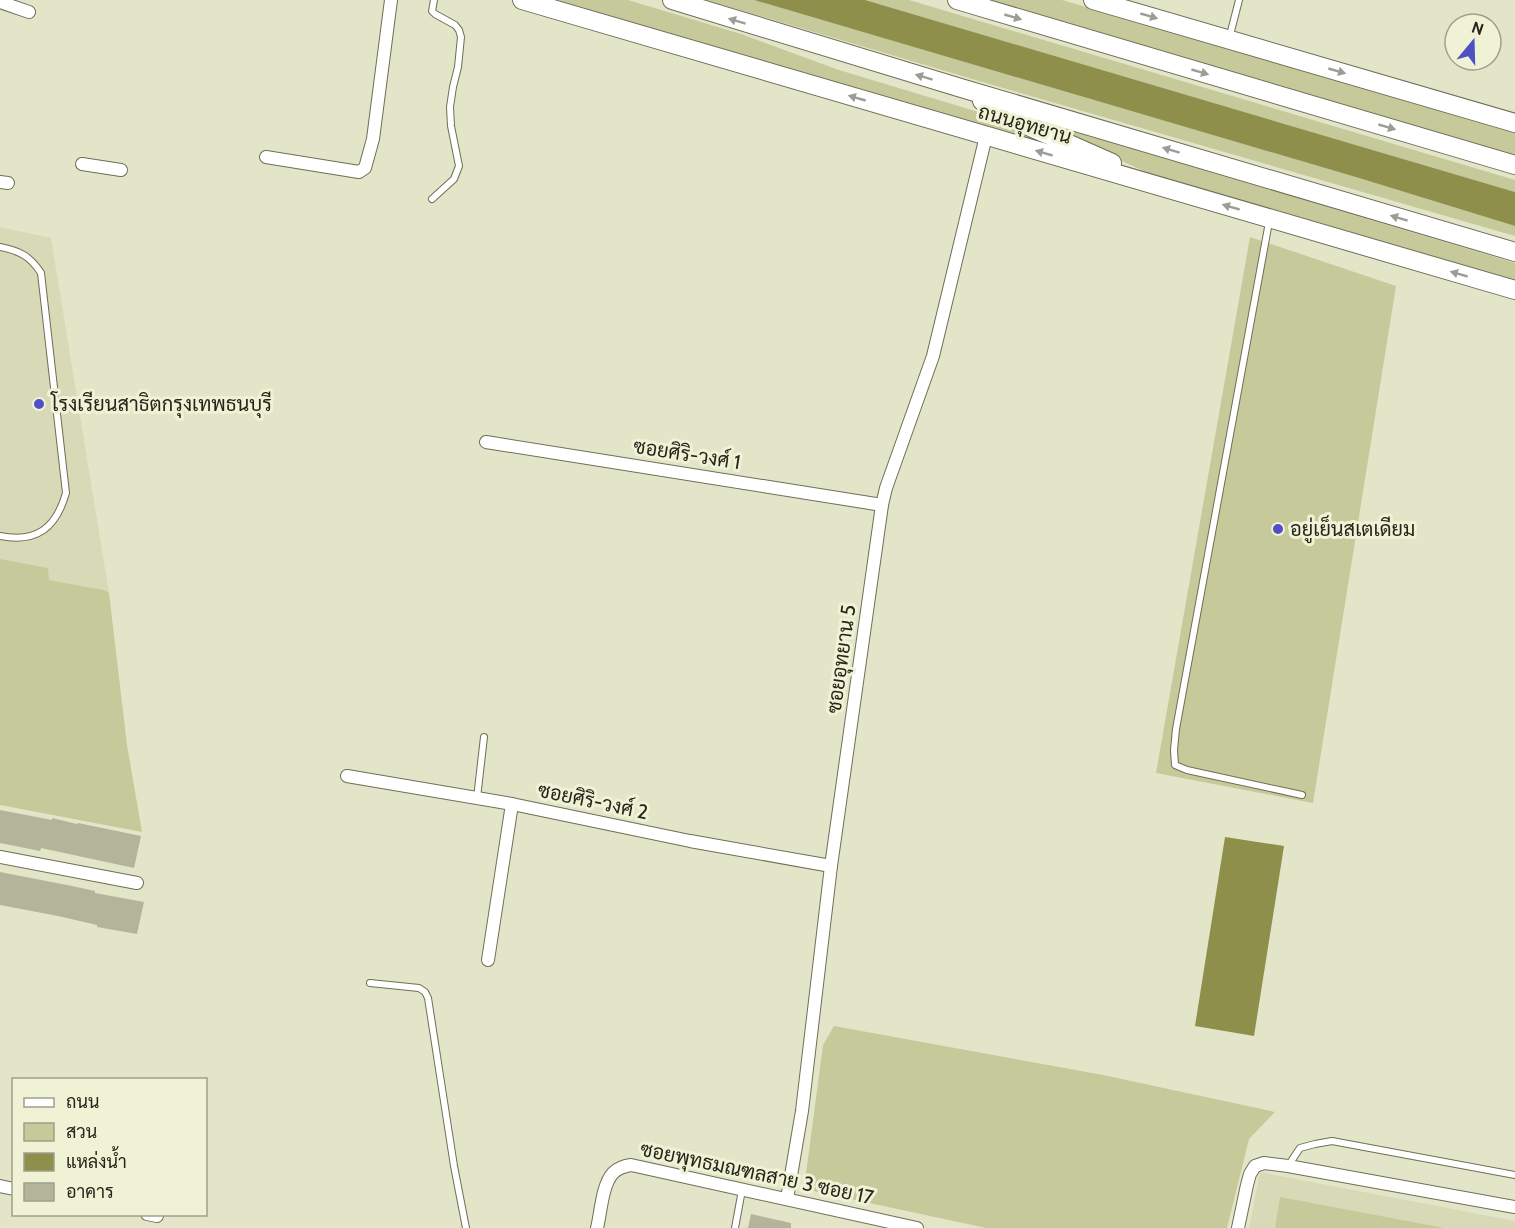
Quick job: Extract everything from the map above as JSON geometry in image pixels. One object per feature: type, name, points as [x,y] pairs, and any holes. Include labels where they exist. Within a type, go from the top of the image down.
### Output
[{"type":"main road","name":"ถนนอุทยาน","points":[[522,0],[1515,290]]},
{"type":"main road","name":"ถนนอุทยาน","points":[[672,0],[1515,252]]},
{"type":"main road","points":[[957,0],[1515,165]]},
{"type":"main road","points":[[1093,0],[1515,123]]},
{"type":"main road","points":[[961,88],[1008,117],[1168,189]]},
{"type":"street","points":[[266,157],[359,172],[365,168],[373,139],[391,0]]},
{"type":"street","points":[[0,2],[29,12]]},
{"type":"street","name":"ซอยอุทยาน 5","points":[[788,1199],[802,1111],[831,866],[882,505],[933,356],[986,136]]},
{"type":"street","points":[[82,164],[122,170]]},
{"type":"street","name":"ซอยศิริ-วงศ์ 1","points":[[486,442],[882,505]]},
{"type":"street","name":"ซอยศิริ-วงศ์ 2","points":[[347,776],[512,804],[690,841],[831,866]]},
{"type":"street","points":[[488,960],[512,804]]},
{"type":"street","points":[[0,857],[138,883]]},
{"type":"street","points":[[1238,1228],[1250,1174],[1255,1166],[1264,1163],[1515,1207]]},
{"type":"street","name":"ซอยพุทธมณฑลสาย 3 ซอย 17","points":[[597,1228],[606,1186],[612,1174],[620,1167],[631,1165],[916,1228]]},
{"type":"lane","points":[[432,199],[454,179],[459,166],[451,126],[450,107],[461,38],[455,25],[432,11],[434,0]]},
{"type":"lane","points":[[1229,39],[1239,0]]},
{"type":"lane","points":[[1270,218],[1178,717],[1174,750],[1175,765],[1187,770],[1302,795]]},
{"type":"lane","points":[[0,247],[17,251],[33,261],[41,273],[66,493],[62,507],[52,523],[36,536],[14,539],[0,536]]},
{"type":"lane","points":[[477,798],[484,737]]},
{"type":"lane","points":[[370,983],[419,988],[428,998],[466,1228]]},
{"type":"lane","points":[[1288,1166],[1300,1148],[1332,1142],[1515,1175]]},
{"type":"lane","points":[[735,1228],[743,1189]]},
{"type":"shaded area","name":"โรงเรียนสาธิตกรุงเทพธนบุรี","points":[[0,227],[51,238],[109,593],[104,590],[0,571]]},
{"type":"shaded area","points":[[1260,1172],[1515,1221],[1515,1228],[1249,1228]]},
{"type":"green space","points":[[558,0],[628,0],[741,34],[839,70],[995,117],[1050,140],[1048,146]]},
{"type":"green space","points":[[706,0],[754,0],[1515,226],[1515,236],[979,81]]},
{"type":"green space","points":[[865,0],[909,0],[1515,180],[1515,192]]},
{"type":"green space","points":[[992,0],[1062,0],[1515,133],[1515,157]]},
{"type":"green space","points":[[1059,127],[1515,263],[1515,284],[1164,180],[1057,132]]},
{"type":"green space","name":"อยู่เย็นสเตเดียม","points":[[1250,237],[1396,286],[1313,803],[1156,773]]},
{"type":"green space","points":[[0,559],[48,568],[49,580],[104,590],[109,593],[127,745],[142,832],[0,805]]},
{"type":"green space","points":[[834,1026],[1103,1075],[1275,1112],[1249,1139],[1227,1228],[986,1228],[804,1189],[823,1045]]},
{"type":"green space","points":[[1280,1197],[1444,1228],[1275,1228]]},
{"type":"water","points":[[754,0],[865,0],[1515,192],[1515,226],[1359,178]]},
{"type":"water","points":[[1225,837],[1284,846],[1254,1036],[1195,1026]]},
{"type":"building","points":[[0,810],[141,836],[134,868],[41,848],[40,851],[0,843]]},
{"type":"building","points":[[0,872],[144,902],[137,934],[0,905]]},
{"type":"building","points":[[751,1214],[791,1223],[791,1228],[748,1228]]},
{"type":"place","name":"โรงเรียนสาธิตกรุงเทพธนบุรี","points":[[39,404]]},
{"type":"place","name":"อยู่เย็นสเตเดียม","points":[[1278,529]]}]
